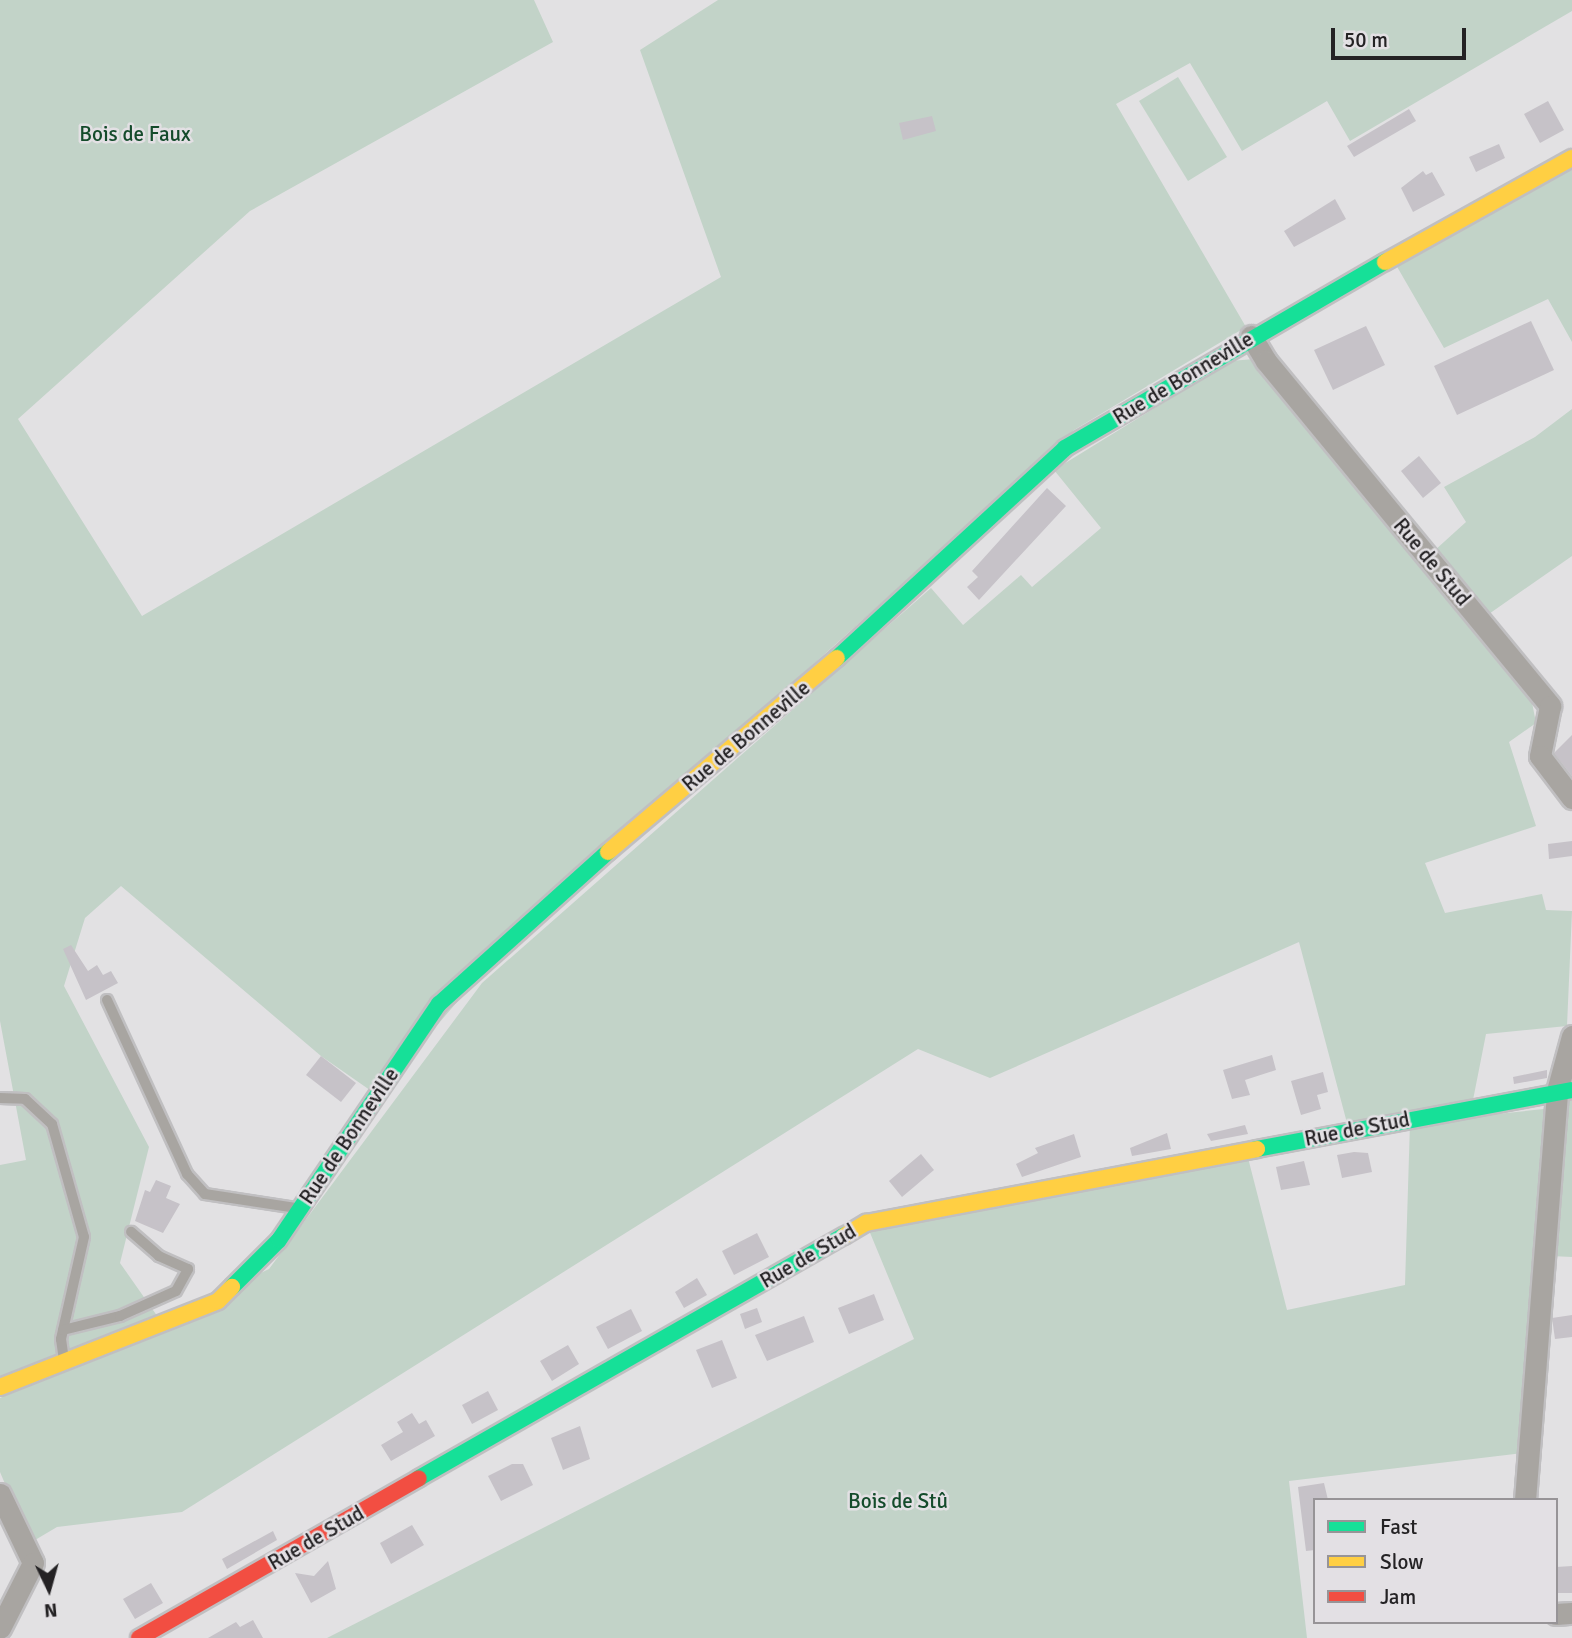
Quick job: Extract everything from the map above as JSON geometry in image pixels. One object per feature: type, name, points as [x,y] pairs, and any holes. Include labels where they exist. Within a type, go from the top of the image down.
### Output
[{"type":"street","name":"Rue de Bonneville","points":[[0,1387],[218,1301],[279,1240],[439,1004],[525,923],[832,663],[1065,448],[1251,337],[1572,158]]},
{"type":"street","name":"Rue de Stud","points":[[1251,337],[1266,361],[1550,706],[1540,756],[1572,798]]},
{"type":"street","points":[[1525,1498],[1564,1090],[1572,1037]]},
{"type":"street","name":"Rue de Stud","points":[[139,1638],[866,1223],[1564,1090]]},
{"type":"street","points":[[0,1494],[33,1563],[0,1628]]},
{"type":"lane","points":[[107,1000],[187,1174],[205,1194],[300,1208]]},
{"type":"lane","points":[[0,1098],[25,1099],[52,1124],[84,1237],[63,1330],[64,1363]]},
{"type":"lane","points":[[63,1330],[120,1316],[176,1291],[188,1269],[159,1256],[131,1232]]},
{"type":"green space","name":"Bois de Faux","points":[[0,0],[534,0],[553,42],[250,211],[18,419],[142,616],[721,277],[640,50],[718,0],[1572,0],[1572,11],[1350,141],[1327,101],[1242,151],[1190,63],[1116,104],[1246,327],[1074,430],[525,923],[377,1095],[321,1056],[121,886],[85,918],[64,986],[149,1147],[120,1263],[160,1320],[0,1387],[0,1165],[26,1160],[0,1021]]},
{"type":"green space","points":[[1178,77],[1227,157],[1188,181],[1139,101]]},
{"type":"green space","points":[[1572,158],[1572,342],[1548,299],[1444,348],[1392,258]]},
{"type":"green space","points":[[1254,359],[1530,692],[1536,723],[1509,742],[1536,826],[1425,863],[1445,913],[1542,894],[1546,910],[1572,911],[1567,1026],[1486,1034],[1473,1100],[1347,1123],[1299,942],[990,1078],[918,1049],[182,1512],[57,1527],[30,1543],[0,1472],[0,1398],[269,1269],[482,983],[931,588],[963,625],[1021,575],[1032,587],[1101,528],[1054,470],[1231,361]]},
{"type":"green space","points":[[1572,409],[1572,556],[1486,616],[1434,551],[1466,522],[1444,487],[1535,437]]},
{"type":"green space","points":[[1572,1100],[1572,1257],[1551,1256],[1562,1101]]},
{"type":"green space","name":"Bois de Stû","points":[[1544,1109],[1553,1125],[1523,1453],[1289,1481],[1307,1638],[327,1638],[914,1339],[866,1223],[1246,1150],[1287,1310],[1405,1285],[1410,1123]]},
{"type":"building","points":[[1548,101],[1564,130],[1540,143],[1524,114]]},
{"type":"building","points":[[1409,109],[1416,121],[1354,157],[1347,146]]},
{"type":"building","points":[[932,116],[936,131],[903,140],[899,123]]},
{"type":"building","points":[[1499,144],[1505,158],[1476,172],[1469,157]]},
{"type":"building","points":[[1423,171],[1426,175],[1432,172],[1445,195],[1413,212],[1401,188]]},
{"type":"building","points":[[1335,199],[1346,219],[1294,247],[1284,231]]},
{"type":"building","points":[[1531,321],[1554,370],[1457,415],[1434,366]]},
{"type":"building","points":[[1366,326],[1385,365],[1333,390],[1314,350]]},
{"type":"building","points":[[1419,456],[1441,483],[1423,498],[1401,471]]},
{"type":"building","points":[[1047,488],[1066,506],[979,600],[967,587],[978,577],[972,571]]},
{"type":"building","points":[[1572,735],[1572,776],[1554,753]]},
{"type":"building","points":[[1572,841],[1572,856],[1549,859],[1548,844]]},
{"type":"building","points":[[71,945],[88,971],[97,965],[103,975],[111,971],[118,983],[86,1000],[63,949]]},
{"type":"building","points":[[1272,1055],[1276,1070],[1245,1080],[1250,1095],[1232,1099],[1223,1070]]},
{"type":"building","points":[[321,1056],[356,1083],[341,1102],[306,1075]]},
{"type":"building","points":[[1547,1070],[1547,1078],[1514,1084],[1513,1077]]},
{"type":"building","points":[[1323,1072],[1328,1092],[1317,1095],[1321,1109],[1301,1115],[1291,1081]]},
{"type":"building","points":[[1245,1125],[1248,1134],[1211,1141],[1207,1134]]},
{"type":"building","points":[[1167,1133],[1171,1149],[1132,1156],[1130,1148]]},
{"type":"building","points":[[1074,1134],[1081,1157],[1022,1177],[1016,1164],[1038,1153],[1035,1148]]},
{"type":"building","points":[[1368,1153],[1372,1172],[1342,1178],[1337,1155]]},
{"type":"building","points":[[921,1154],[934,1170],[902,1197],[889,1181]]},
{"type":"building","points":[[1304,1161],[1310,1185],[1281,1190],[1276,1167]]},
{"type":"building","points":[[156,1180],[171,1186],[166,1198],[180,1204],[163,1233],[135,1221],[145,1190],[150,1192]]},
{"type":"building","points":[[757,1233],[769,1257],[734,1275],[722,1251]]},
{"type":"building","points":[[697,1278],[707,1295],[684,1308],[675,1292]]},
{"type":"building","points":[[874,1294],[884,1320],[849,1334],[838,1308]]},
{"type":"building","points":[[757,1308],[762,1322],[745,1329],[740,1314]]},
{"type":"building","points":[[631,1309],[642,1331],[608,1349],[596,1327]]},
{"type":"building","points":[[1572,1315],[1572,1337],[1555,1339],[1552,1318]]},
{"type":"building","points":[[804,1316],[814,1342],[767,1361],[755,1335]]},
{"type":"building","points":[[722,1340],[737,1378],[712,1388],[696,1350]]},
{"type":"building","points":[[568,1345],[579,1364],[552,1381],[540,1361]]},
{"type":"building","points":[[488,1391],[498,1410],[472,1424],[462,1405]]},
{"type":"building","points":[[412,1413],[419,1424],[426,1420],[435,1436],[391,1461],[381,1445],[403,1432],[397,1422]]},
{"type":"building","points":[[580,1426],[590,1459],[563,1470],[551,1438]]},
{"type":"building","points":[[512,1464],[523,1464],[533,1485],[501,1501],[488,1476]]},
{"type":"building","points":[[1324,1483],[1328,1498],[1313,1498],[1313,1550],[1306,1551],[1298,1487]]},
{"type":"building","points":[[412,1525],[424,1545],[391,1564],[380,1543]]},
{"type":"building","points":[[273,1531],[277,1540],[227,1569],[222,1559]]},
{"type":"building","points":[[328,1561],[336,1589],[311,1603],[295,1573],[314,1576]]},
{"type":"building","points":[[1572,1566],[1572,1593],[1558,1593],[1558,1567]]},
{"type":"building","points":[[151,1583],[163,1603],[135,1619],[123,1599]]},
{"type":"building","points":[[253,1620],[263,1638],[208,1638],[236,1622],[240,1627]]},
{"type":"traffic: fast","points":[[837,658],[1065,448],[1385,262]]},
{"type":"traffic: fast","points":[[232,1287],[279,1240],[439,1004],[608,852]]},
{"type":"traffic: fast","points":[[1257,1149],[1572,1090]]},
{"type":"traffic: fast","points":[[419,1478],[844,1236]]},
{"type":"traffic: slow","points":[[1385,262],[1572,158]]},
{"type":"traffic: slow","points":[[608,852],[837,658]]},
{"type":"traffic: slow","points":[[844,1236],[866,1223],[1257,1149]]},
{"type":"traffic: slow","points":[[0,1387],[218,1301],[232,1287]]},
{"type":"traffic: jam","points":[[139,1638],[419,1478]]}]
